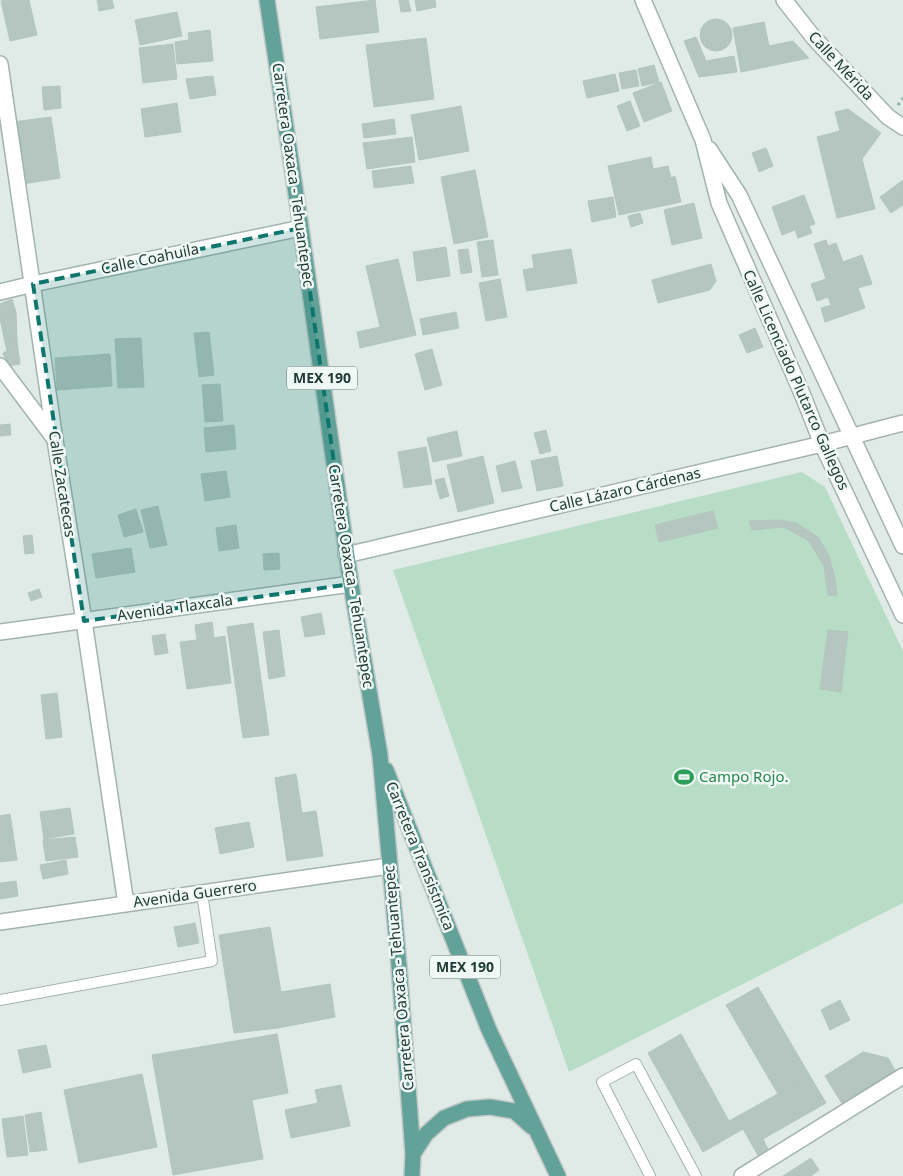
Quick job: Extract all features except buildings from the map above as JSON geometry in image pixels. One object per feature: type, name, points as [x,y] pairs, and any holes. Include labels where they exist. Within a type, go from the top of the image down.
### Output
[{"type":"main road","name":"Carretera Oaxaca - Tehuantepec","points":[[267,0],[301,228],[346,555],[380,755],[399,966],[413,1154]]},
{"type":"main road","name":"Carretera Transistmica","points":[[380,755],[489,1030],[558,1176]]},
{"type":"main road","name":"MEX 190","points":[[413,1154],[426,1134],[444,1118],[466,1109],[490,1107],[514,1111],[535,1129]]},
{"type":"main road","points":[[412,1176],[413,1154]]},
{"type":"street","name":"Calle Licenciado Plutarco Gallegos","points":[[643,0],[703,140],[719,203],[804,396],[822,444],[903,615]]},
{"type":"street","name":"Calle Mérida","points":[[784,0],[820,46],[888,117],[903,127]]},
{"type":"street","name":"Calle Zacatecas","points":[[0,64],[126,904]]},
{"type":"street","name":"Calle Licenciado Plutarco Gallegos","points":[[703,140],[739,195],[903,546]]},
{"type":"street","name":"Calle Coahuila","points":[[0,292],[301,228]]},
{"type":"street","points":[[0,366],[55,440]]},
{"type":"street","name":"Calle Lázaro Cárdenas","points":[[346,555],[822,444],[903,423]]},
{"type":"street","name":"Avenida Tlaxcala","points":[[0,632],[351,584]]},
{"type":"street","name":"Avenida Guerrero","points":[[0,922],[389,866]]},
{"type":"street","points":[[742,1176],[903,1076]]},
{"type":"lane","points":[[0,1000],[212,961],[202,893]]},
{"type":"lane","points":[[650,1176],[602,1082],[636,1064],[696,1176]]},
{"type":"highlighted area","points":[[301,228],[351,584],[84,621],[33,284]]},
{"type":"green space","name":"Campo Rojo.","points":[[802,472],[825,487],[903,651],[903,903],[569,1072],[393,570]]},
{"type":"place","name":"Campo Rojo.","points":[[684,777]]}]
